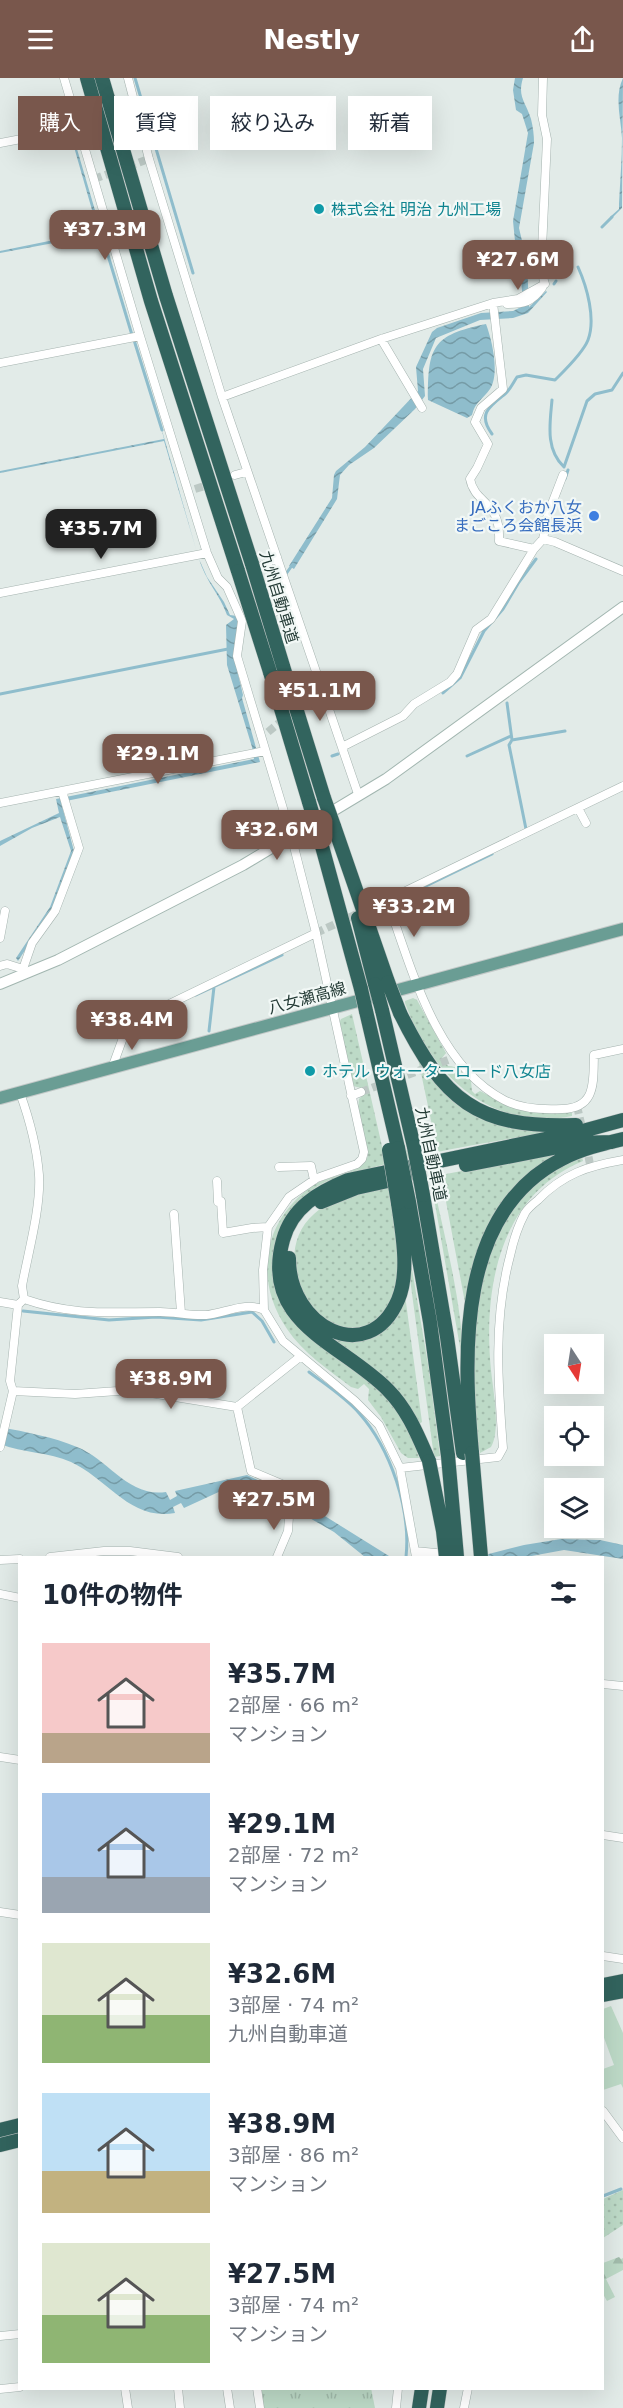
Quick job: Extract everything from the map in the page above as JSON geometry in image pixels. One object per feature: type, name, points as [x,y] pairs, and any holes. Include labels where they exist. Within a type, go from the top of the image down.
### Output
[{"type":"highway","name":"九州自動車道","points":[[87,78],[151,301],[270,672],[347,938],[430,1322],[464,1556]]},
{"type":"highway","name":"九州自動車道","points":[[102,78],[160,275],[382,983],[382,1010],[414,1147],[468,1453],[464,1556]]},
{"type":"highway","points":[[382,983],[436,1075],[462,1100],[478,1111],[507,1121],[533,1126],[609,1124]]},
{"type":"highway","points":[[446,1556],[429,1461],[414,1427],[388,1390],[365,1370],[310,1330],[289,1305],[283,1291],[279,1263],[285,1234],[293,1218],[314,1196],[348,1180],[623,1120]]},
{"type":"highway","points":[[403,1202],[404,1267],[399,1299],[388,1315],[367,1332],[339,1334],[314,1321],[302,1306],[293,1289],[289,1272],[289,1253],[293,1236],[306,1216],[329,1197],[356,1188],[579,1143],[617,1141]]},
{"type":"highway","points":[[481,1556],[468,1453],[468,1340],[478,1275],[488,1242],[508,1205],[525,1185],[560,1160],[578,1151],[617,1141]]},
{"type":"highway","points":[[604,1985],[623,1980]]},
{"type":"highway","points":[[604,1995],[623,1991]]},
{"type":"highway","points":[[0,2130],[18,2126]]},
{"type":"highway","points":[[0,2145],[18,2140]]},
{"type":"highway","points":[[418,2408],[422,2390]]},
{"type":"highway","points":[[437,2408],[440,2390]]},
{"type":"main road","name":"八女瀬高線","points":[[0,1098],[623,929]]},
{"type":"street","points":[[64,78],[69,96]]},
{"type":"street","points":[[128,78],[149,159],[246,472],[358,794]]},
{"type":"street","points":[[222,397],[381,339],[494,307],[545,284],[541,271],[547,139],[542,115],[543,78]]},
{"type":"street","points":[[0,142],[18,139]]},
{"type":"street","points":[[85,150],[140,336],[192,490],[207,553],[218,578],[227,587],[242,621],[237,656],[264,734],[265,751],[291,836],[316,933],[364,1152],[363,1159],[357,1164],[314,1180],[289,1197],[268,1227],[263,1270],[264,1310]]},
{"type":"street","points":[[494,307],[503,389],[481,408],[475,422],[488,444],[470,479],[472,488],[494,512],[500,524],[499,542],[535,549],[550,544],[570,553]]},
{"type":"street","points":[[0,363],[140,336]]},
{"type":"street","points":[[381,339],[421,406]]},
{"type":"street","points":[[235,475],[246,472]]},
{"type":"street","points":[[342,747],[403,716],[414,704],[450,682],[457,674],[476,630],[491,619],[543,539],[548,514],[563,475]]},
{"type":"street","points":[[543,539],[623,571]]},
{"type":"street","points":[[0,593],[207,553]]},
{"type":"street","points":[[227,587],[277,557]]},
{"type":"street","points":[[242,630],[292,603]]},
{"type":"street","points":[[0,984],[24,971],[58,960],[146,917],[243,865],[386,779],[623,607]]},
{"type":"street","points":[[312,696],[323,690]]},
{"type":"street","points":[[0,803],[265,751]]},
{"type":"street","points":[[623,786],[387,900],[417,985],[452,1059],[484,1088],[505,1101],[521,1107],[565,1109],[580,1105],[589,1097],[593,1089],[594,1055],[623,1049]]},
{"type":"street","points":[[24,971],[32,943],[55,912],[79,848],[62,792]]},
{"type":"street","points":[[578,808],[586,823]]},
{"type":"street","points":[[0,938],[5,911]]},
{"type":"street","points":[[112,1068],[128,1024],[316,933]]},
{"type":"street","points":[[0,966],[7,964],[24,971]]},
{"type":"street","points":[[351,1096],[361,1092]]},
{"type":"street","points":[[0,1447],[13,1391],[10,1381],[22,1286],[38,1195],[39,1176],[20,1093]]},
{"type":"street","points":[[400,1468],[498,1457],[502,1448],[497,1365],[498,1330],[505,1274],[514,1241],[526,1212],[563,1177],[596,1165],[623,1160]]},
{"type":"street","points":[[279,1167],[311,1166],[314,1180]]},
{"type":"street","points":[[217,1181],[223,1233],[268,1227]]},
{"type":"street","points":[[174,1214],[181,1313]]},
{"type":"street","points":[[0,1302],[21,1302],[89,1312],[206,1315],[256,1305],[264,1310],[283,1341],[355,1401],[379,1425],[400,1468],[415,1555],[464,1556]]},
{"type":"street","points":[[13,1391],[75,1394],[132,1390],[237,1407],[301,1356]]},
{"type":"street","points":[[0,1379],[10,1381]]},
{"type":"street","points":[[237,1407],[251,1471],[291,1488],[288,1531],[276,1556]]},
{"type":"street","points":[[75,1556],[104,1551],[130,1551],[170,1556]]},
{"type":"street","points":[[0,1560],[18,1559]]},
{"type":"street","points":[[0,1594],[18,1598]]},
{"type":"street","points":[[604,1684],[623,1686]]},
{"type":"street","points":[[0,1757],[18,1760]]},
{"type":"street","points":[[604,1835],[623,1838]]},
{"type":"street","points":[[0,1912],[18,1915]]},
{"type":"street","points":[[604,1956],[623,1959]]},
{"type":"street","points":[[604,2112],[620,2128],[623,2138]]},
{"type":"street","points":[[0,2336],[18,2334]]},
{"type":"street","points":[[0,2388],[18,2387]]},
{"type":"street","points":[[125,2390],[128,2408]]},
{"type":"street","points":[[178,2390],[180,2408]]},
{"type":"street","points":[[227,2390],[230,2408]]},
{"type":"street","points":[[257,2390],[260,2408]]},
{"type":"street","points":[[396,2408],[398,2390]]},
{"type":"street","points":[[464,2408],[468,2390]]},
{"type":"green space","points":[[413,998],[417,1000],[446,1053],[442,1058],[448,1066],[458,1069],[471,1081],[472,1091],[475,1094],[480,1091],[502,1102],[568,1112],[572,1113],[572,1116],[543,1119],[515,1115],[490,1106],[468,1092],[448,1075],[416,1029],[405,1003]]},
{"type":"green space","points":[[352,1014],[384,1155],[436,1144],[417,1054],[468,1107],[575,1128],[440,1151],[334,1179],[309,1192],[294,1208],[283,1227],[274,1257],[274,1274],[277,1291],[287,1315],[310,1338],[360,1372],[386,1396],[406,1424],[419,1458],[408,1458],[401,1453],[381,1417],[368,1400],[369,1389],[364,1384],[358,1389],[351,1387],[317,1361],[293,1338],[276,1310],[270,1290],[267,1270],[269,1251],[274,1232],[283,1215],[314,1185],[352,1171],[359,1167],[368,1156],[358,1108],[359,1099],[363,1095],[361,1088],[353,1086],[338,1025],[341,1019]]},
{"type":"green space","points":[[573,1149],[486,1232],[472,1270],[466,1308],[441,1175]]},
{"type":"green space","points":[[582,1157],[583,1161],[555,1177],[532,1197],[515,1221],[503,1248],[494,1277],[490,1308],[489,1339],[496,1431],[491,1447],[480,1453],[475,1413],[474,1338],[480,1288],[494,1240],[506,1218],[528,1190],[558,1169]]},
{"type":"green space","points":[[390,1185],[399,1247],[394,1292],[386,1310],[372,1323],[351,1328],[334,1324],[311,1310],[302,1295],[294,1258],[299,1234],[314,1214],[331,1203],[350,1195]]},
{"type":"green space","points":[[432,1187],[434,1187],[454,1278],[461,1324],[464,1370]]},
{"type":"green space","points":[[411,1263],[429,1370],[440,1456],[434,1457],[408,1264]]},
{"type":"green space","points":[[405,1295],[422,1422],[419,1424],[323,1334],[351,1339],[374,1336],[391,1321],[399,1310]]},
{"type":"green space","points":[[611,2006],[623,2033],[623,2088],[621,2084],[604,2090],[604,2069],[614,2065],[604,2038],[604,2009]]},
{"type":"green space","points":[[623,2190],[623,2225],[604,2237],[604,2199]]},
{"type":"green space","points":[[619,2257],[623,2258],[623,2270],[606,2279],[615,2297],[607,2301],[604,2296],[604,2263]]},
{"type":"green space","points":[[261,2390],[371,2390],[375,2408],[263,2408]]},
{"type":"water","points":[[515,78],[523,78],[521,90],[531,119],[534,137],[519,228],[527,262],[529,307],[547,292],[528,313],[513,318],[480,320],[436,338],[423,369],[425,396],[415,409],[374,448],[349,465],[340,475],[337,499],[294,569],[289,566],[332,498],[336,471],[365,447],[418,391],[416,367],[432,332],[437,328],[481,313],[513,311],[523,306],[520,263],[513,221],[528,133],[522,114],[516,110],[513,90]]},
{"type":"water","points":[[623,78],[622,208],[611,219],[610,217],[619,209],[622,138],[618,100]]},
{"type":"water","points":[[75,150],[77,150],[102,234],[0,253],[0,251],[98,231]]},
{"type":"water","points":[[486,324],[494,357],[493,383],[475,407],[472,415],[467,418],[428,400],[429,367],[437,346],[444,339],[468,328]]},
{"type":"water","points":[[161,427],[196,549],[164,441],[0,473],[0,471],[164,439]]},
{"type":"water","points":[[199,559],[230,615],[237,616],[240,622],[235,661],[242,698],[260,762],[61,802],[74,851],[53,908],[18,961],[16,958],[50,907],[71,851],[60,817],[32,828],[0,846],[0,841],[59,813],[56,799],[254,759],[227,665],[226,625],[234,619],[227,615],[205,574]]},
{"type":"water","points":[[0,1427],[77,1447],[99,1460],[130,1484],[153,1492],[166,1492],[170,1500],[177,1496],[175,1491],[247,1475],[296,1498],[389,1556],[364,1556],[334,1532],[262,1493],[236,1488],[223,1490],[184,1508],[181,1503],[173,1507],[175,1513],[159,1514],[132,1505],[97,1478],[71,1462],[0,1444]]},
{"type":"water","points":[[561,1539],[600,1540],[623,1545],[623,1559],[564,1550],[531,1556],[481,1556],[524,1545]]},
{"type":"waterway","points":[[135,78],[193,273]]},
{"type":"waterway","points":[[602,227],[612,217]]},
{"type":"waterway","points":[[101,232],[132,335]]},
{"type":"waterway","points":[[492,434],[486,421],[487,411],[508,390],[517,377],[526,375],[555,380],[586,345],[590,332],[591,313],[578,267]]},
{"type":"waterway","points":[[562,274],[568,269]]},
{"type":"waterway","points":[[134,340],[162,430]]},
{"type":"waterway","points":[[552,400],[551,444],[564,467],[587,401],[595,394],[612,390],[623,373]]},
{"type":"waterway","points":[[565,479],[568,470]]},
{"type":"waterway","points":[[443,693],[460,678],[484,631],[503,609],[536,559]]},
{"type":"waterway","points":[[278,585],[293,564]]},
{"type":"waterway","points":[[269,567],[275,587]]},
{"type":"waterway","points":[[0,694],[228,649]]},
{"type":"waterway","points":[[507,703],[512,740],[509,745],[526,829]]},
{"type":"waterway","points":[[512,740],[565,731]]},
{"type":"waterway","points":[[467,756],[511,736]]},
{"type":"waterway","points":[[332,756],[338,754]]},
{"type":"waterway","points":[[393,902],[492,854]]},
{"type":"waterway","points":[[379,910],[384,907]]},
{"type":"waterway","points":[[196,995],[282,955]]},
{"type":"waterway","points":[[209,1031],[214,987]]},
{"type":"waterway","points":[[23,1311],[109,1320],[156,1317],[201,1320],[252,1312],[262,1321],[274,1342]]},
{"type":"waterway","points":[[309,1372],[354,1407],[381,1444],[402,1500],[407,1539],[406,1556]]},
{"type":"waterway","points":[[604,2196],[621,2189]]},
{"type":"tunnel","points":[[94,179],[149,159]]},
{"type":"tunnel","points":[[195,489],[211,484]]},
{"type":"tunnel","points":[[294,710],[311,696]]},
{"type":"tunnel","points":[[268,732],[285,718]]},
{"type":"tunnel","points":[[316,933],[387,900]]},
{"type":"tunnel","points":[[396,1079],[448,1060]]},
{"type":"tunnel","points":[[361,1092],[385,1083]]},
{"type":"tunnel","points":[[577,1106],[582,1128]]},
{"type":"tunnel","points":[[586,1145],[590,1164]]},
{"type":"place","name":"株式会社 明治 九州工場","points":[[319,209]]},
{"type":"place","name":"JAふくおか八女 まごころ会館長浜","points":[[594,516]]},
{"type":"place","name":"ホテル ウォーターロード八女店","points":[[310,1071]]}]
